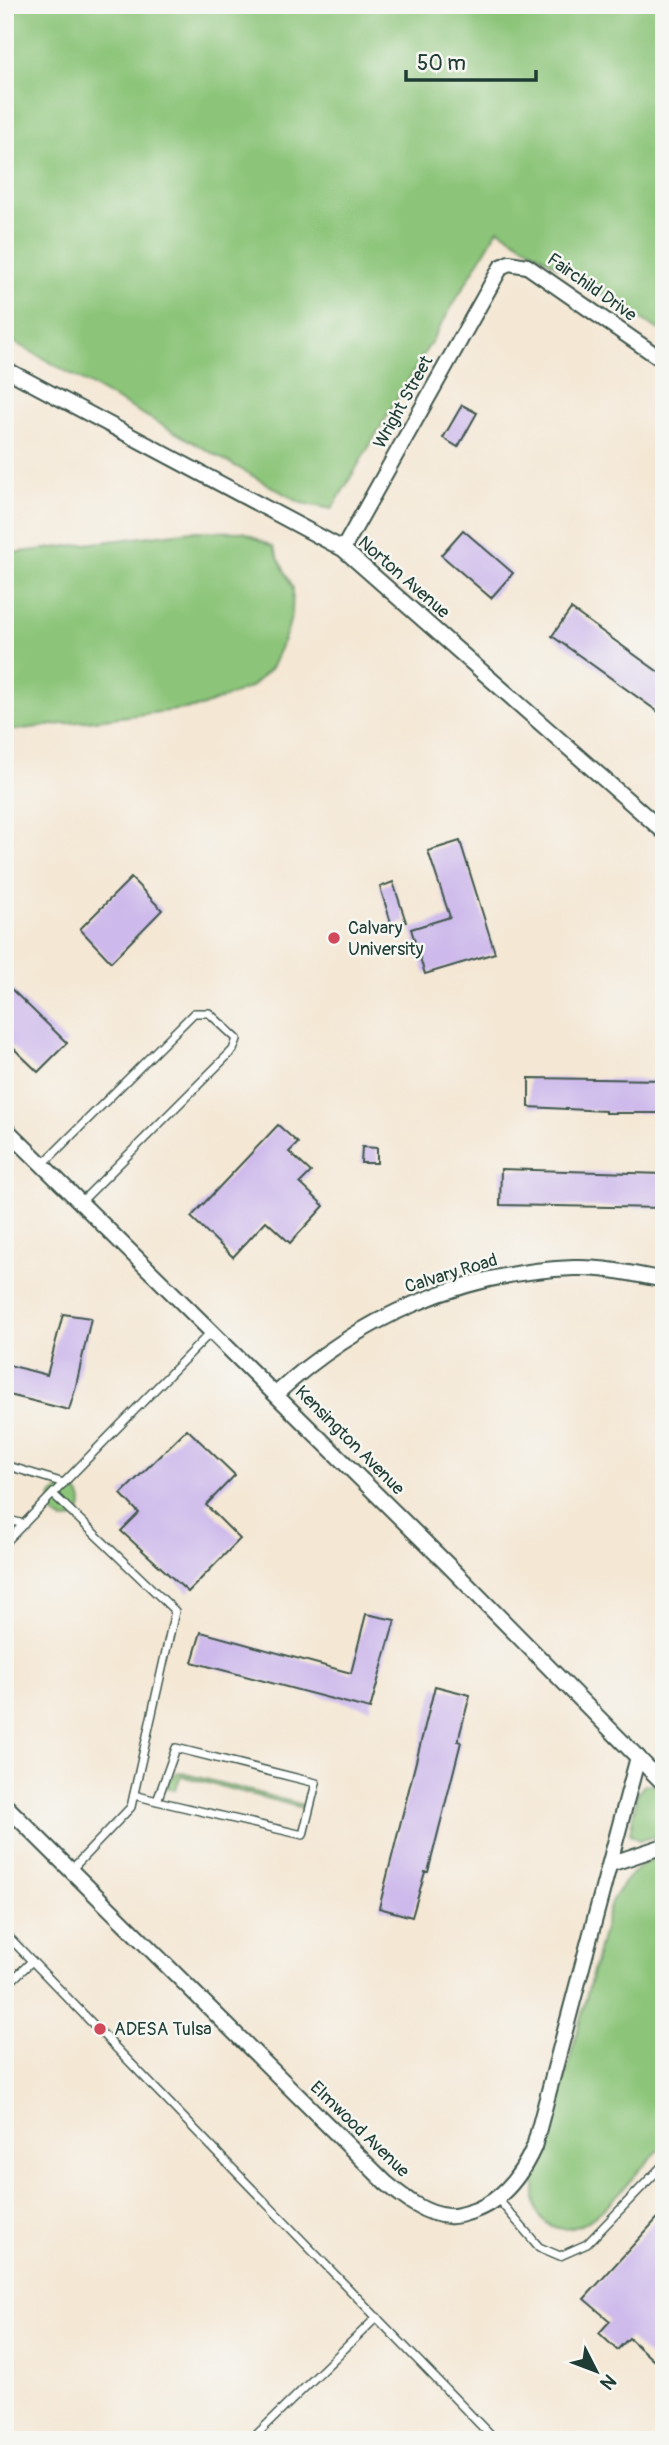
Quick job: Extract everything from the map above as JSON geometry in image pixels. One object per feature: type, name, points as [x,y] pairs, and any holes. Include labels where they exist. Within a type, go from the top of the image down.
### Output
[{"type":"street","name":"Fairchild Drive","points":[[496,274],[501,267],[509,263],[527,266],[664,361]]},
{"type":"street","name":"Wright Street","points":[[343,549],[496,274]]},
{"type":"street","name":"Norton Avenue","points":[[5,369],[343,549],[664,832]]},
{"type":"street","name":"Kensington Avenue","points":[[5,1128],[664,1784]]},
{"type":"street","name":"Calvary Road","points":[[275,1394],[298,1373],[389,1314],[428,1296],[467,1284],[513,1274],[576,1268],[621,1272],[664,1280]]},
{"type":"street","name":"Elmwood Avenue","points":[[5,1805],[386,2183],[405,2198],[447,2217],[477,2210],[497,2198],[512,2185],[525,2167],[534,2147],[638,1757]]},
{"type":"street","points":[[610,1864],[664,1846]]},
{"type":"lane","points":[[43,1164],[194,1013],[209,1013],[237,1040],[233,1050],[82,1202]]},
{"type":"lane","points":[[5,1543],[211,1331]]},
{"type":"lane","points":[[5,1465],[64,1483]]},
{"type":"lane","points":[[53,1494],[175,1611],[131,1807],[71,1870]]},
{"type":"lane","points":[[5,1519],[24,1524]]},
{"type":"lane","points":[[134,1796],[303,1835],[316,1783],[176,1748],[157,1801]]},
{"type":"lane","points":[[5,1933],[495,2440]]},
{"type":"lane","points":[[5,1987],[32,1961]]},
{"type":"lane","points":[[497,2198],[539,2247],[560,2256],[587,2244],[664,2164]]},
{"type":"lane","points":[[251,2440],[377,2317]]},
{"type":"green space","points":[[5,5],[664,5],[664,333],[498,229],[332,509],[301,503],[5,337]]},
{"type":"green space","points":[[192,531],[244,532],[273,547],[293,588],[292,613],[287,632],[272,667],[251,687],[201,707],[5,731],[5,554]]},
{"type":"green space","points":[[66,1488],[77,1493],[82,1504],[77,1515],[66,1520],[55,1515],[50,1504],[55,1493]]},
{"type":"green space","points":[[178,1772],[304,1805],[303,1808],[181,1776],[175,1790],[168,1788],[167,1782]]},
{"type":"green space","points":[[644,1785],[653,1785],[664,1796],[664,1833],[640,1841],[630,1834],[637,1795]]},
{"type":"green space","points":[[664,1855],[664,2146],[597,2215],[567,2229],[552,2226],[538,2214],[535,2185],[530,2180],[562,2090],[611,1902],[639,1867]]},
{"type":"building","points":[[462,405],[477,413],[458,447],[443,438]]},
{"type":"building","points":[[463,530],[513,573],[491,598],[441,555]]},
{"type":"building","points":[[571,609],[664,676],[664,716],[552,636]]},
{"type":"building","points":[[460,841],[495,953],[425,974],[411,929],[450,917],[428,851]]},
{"type":"building","points":[[131,878],[162,910],[111,962],[80,929]]},
{"type":"building","points":[[393,882],[406,922],[392,926],[380,887]]},
{"type":"building","points":[[5,983],[67,1043],[38,1072],[5,1040]]},
{"type":"building","points":[[529,1078],[664,1080],[664,1113],[605,1113],[529,1107]]},
{"type":"building","points":[[278,1125],[298,1143],[289,1152],[311,1172],[300,1183],[324,1206],[290,1243],[266,1221],[233,1257],[191,1217]]},
{"type":"building","points":[[362,1147],[377,1148],[377,1163],[361,1163]]},
{"type":"building","points":[[501,1169],[664,1174],[664,1208],[500,1205]]},
{"type":"building","points":[[63,1314],[91,1318],[69,1410],[5,1394],[5,1364],[47,1375]]},
{"type":"building","points":[[187,1429],[235,1475],[206,1505],[240,1539],[188,1592],[121,1531],[139,1513],[121,1494]]},
{"type":"building","points":[[366,1614],[395,1620],[370,1709],[192,1662],[201,1632],[351,1673]]},
{"type":"building","points":[[435,1686],[470,1695],[428,1872],[425,1872],[412,1917],[379,1908]]},
{"type":"building","points":[[664,2211],[664,2349],[653,2360],[629,2338],[617,2350],[599,2333],[610,2321],[584,2299]]},
{"type":"place","name":"Calvary University","points":[[334,938]]},
{"type":"place","name":"ADESA Tulsa","points":[[100,2029]]}]
